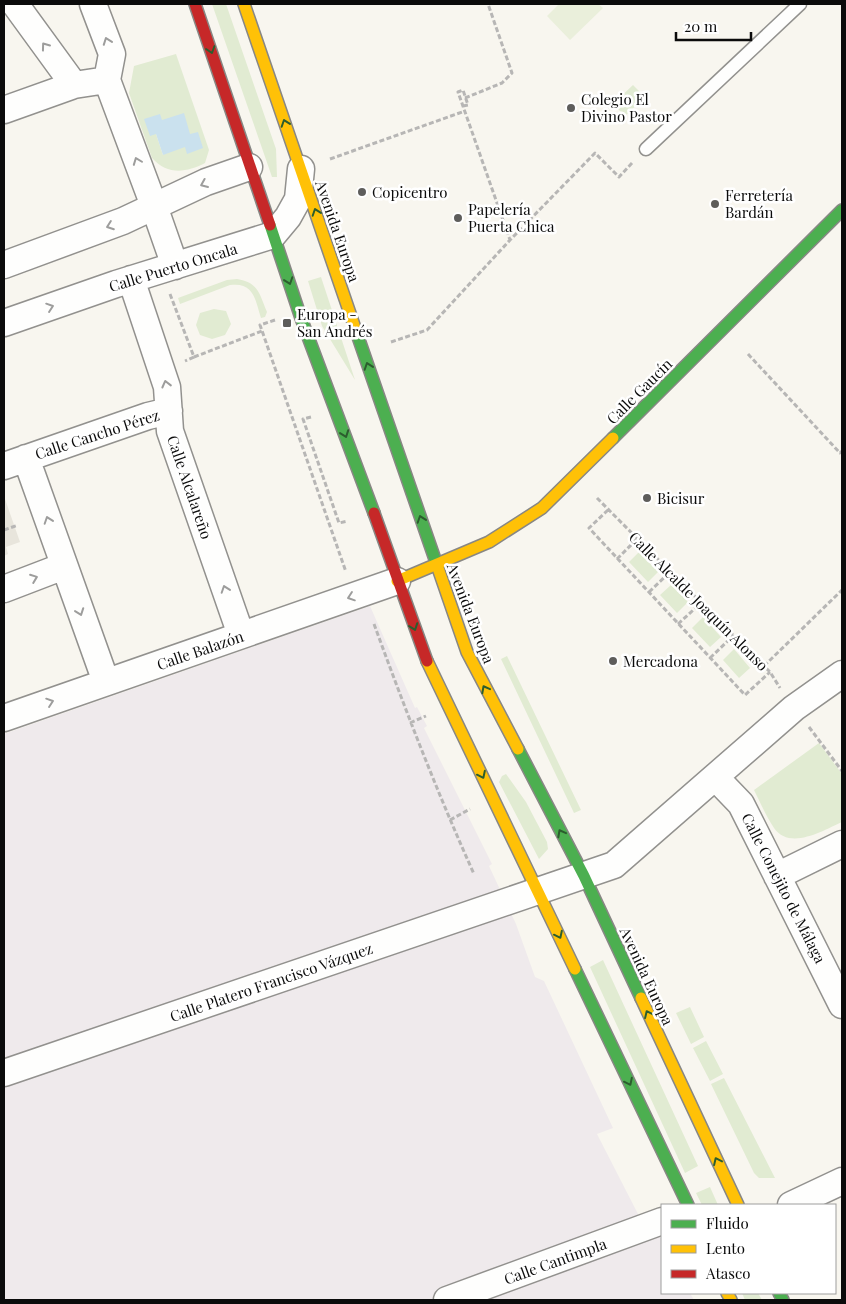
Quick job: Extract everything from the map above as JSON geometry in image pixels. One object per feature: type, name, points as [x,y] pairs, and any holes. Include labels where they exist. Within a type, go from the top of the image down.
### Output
[{"type":"main road","points":[[195,4],[301,318],[374,512],[428,664],[688,1204]]},
{"type":"main road","name":"Avenida Europa","points":[[244,4],[466,652],[584,876],[738,1204]]},
{"type":"main road","name":"Calle Gaucín","points":[[397,581],[437,566],[489,542],[542,508],[842,210]]},
{"type":"street","points":[[15,4],[74,85]]},
{"type":"street","points":[[93,4],[112,54],[107,80],[154,206],[168,268]]},
{"type":"street","points":[[4,110],[74,85],[107,80]]},
{"type":"street","points":[[4,265],[124,221],[206,182],[249,167]]},
{"type":"street","points":[[273,235],[288,217],[298,198],[301,169]]},
{"type":"street","name":"Calle Puerto Oncala","points":[[4,323],[131,279],[273,235]]},
{"type":"street","name":"Calle Alcalareño","points":[[131,279],[167,387],[170,431],[241,635]]},
{"type":"street","name":"Calle Cancho Pérez","points":[[106,682],[64,566],[15,462],[148,416],[169,411]]},
{"type":"street","points":[[4,589],[64,566]]},
{"type":"street","name":"Calle Balazón","points":[[4,718],[397,581]]},
{"type":"street","points":[[584,876],[614,865],[794,708],[842,674]]},
{"type":"street","name":"Calle Conejito de Málaga","points":[[716,778],[741,804],[842,1005]]},
{"type":"street","points":[[777,876],[842,844]]},
{"type":"street","name":"Calle Platero Francisco Vázquez","points":[[4,1073],[584,876]]},
{"type":"street","points":[[793,1204],[842,1180]]},
{"type":"street","name":"Calle Cantimpla","points":[[447,1300],[661,1221]]},
{"type":"lane","points":[[646,149],[800,4]]},
{"type":"path","points":[[465,98],[502,83],[512,73],[488,4]]},
{"type":"path","points":[[463,106],[468,105],[463,90],[458,92],[510,240]]},
{"type":"path","points":[[330,159],[465,111]]},
{"type":"path","points":[[391,342],[427,330],[510,240],[595,153],[619,177],[646,149]]},
{"type":"path","points":[[168,268],[194,357]]},
{"type":"path","points":[[273,321],[260,326],[347,574]]},
{"type":"path","points":[[162,369],[262,331]]},
{"type":"path","points":[[748,354],[840,453],[842,451]]},
{"type":"path","points":[[312,416],[303,419],[318,463],[339,524],[348,521]]},
{"type":"path","points":[[310,466],[318,463]]},
{"type":"path","name":"Calle Alcalde Joaquín Alonso","points":[[596,498],[770,672],[794,708],[842,770]]},
{"type":"path","points":[[608,510],[589,528],[745,695],[770,672]]},
{"type":"path","points":[[4,530],[18,525]]},
{"type":"path","points":[[617,559],[638,539]]},
{"type":"path","points":[[649,592],[670,572]]},
{"type":"path","points":[[764,666],[842,590]]},
{"type":"path","points":[[678,624],[701,603]]},
{"type":"path","points":[[374,624],[410,723],[474,874]]},
{"type":"path","points":[[710,658],[734,636]]},
{"type":"path","points":[[410,723],[422,718]]},
{"type":"path","points":[[450,820],[466,811]]},
{"type":"shaded area","points":[[5,499],[20,542],[6,547],[8,554],[4,556]]},
{"type":"shaded area","points":[[370,606],[415,708],[417,707],[427,726],[424,728],[492,864],[489,866],[516,924],[535,977],[544,981],[613,1128],[597,1134],[639,1216],[661,1238],[661,1294],[691,1294],[694,1300],[4,1300],[4,734]]},
{"type":"green space","points":[[212,4],[226,4],[276,149],[277,177],[272,177]]},
{"type":"green space","points":[[559,4],[598,4],[603,8],[570,40],[547,16]]},
{"type":"green space","points":[[176,54],[209,150],[205,163],[191,169],[177,171],[158,164],[152,158],[129,93],[134,66]],"holes":[[[156,134],[191,134],[163,155]]]},
{"type":"green space","points":[[633,85],[645,97],[625,116],[613,104]]},
{"type":"green space","points":[[321,277],[355,380],[322,326],[308,281]]},
{"type":"green space","points":[[237,279],[250,283],[260,294],[267,312],[265,317],[261,318],[255,298],[249,289],[238,285],[230,285],[180,304],[178,298],[227,280]]},
{"type":"green space","points":[[214,309],[226,311],[231,324],[225,335],[212,339],[200,335],[196,325],[200,313]]},
{"type":"green space","points":[[639,552],[658,572],[648,582],[629,562]]},
{"type":"green space","points":[[671,585],[688,602],[677,613],[660,595]]},
{"type":"green space","points":[[703,617],[721,637],[710,647],[692,628]]},
{"type":"green space","points":[[734,649],[750,668],[739,678],[723,660]]},
{"type":"green space","points":[[507,656],[581,810],[574,813],[501,659]]},
{"type":"green space","points":[[819,743],[842,774],[842,822],[807,837],[789,838],[781,835],[774,828],[754,790]]},
{"type":"green space","points":[[506,774],[526,802],[547,842],[548,849],[539,859],[499,782],[502,776]]},
{"type":"green space","points":[[603,960],[698,1166],[685,1173],[590,967]]},
{"type":"green space","points":[[690,1007],[704,1037],[691,1044],[676,1013]]},
{"type":"green space","points":[[706,1041],[723,1074],[710,1081],[693,1048]]},
{"type":"green space","points":[[724,1078],[775,1178],[759,1178],[754,1173],[711,1084]]},
{"type":"green space","points":[[710,1187],[718,1204],[702,1204],[696,1193]]},
{"type":"green space","points":[[742,1294],[759,1294],[762,1300],[745,1300]]},
{"type":"water","points":[[184,113],[190,134],[198,132],[203,148],[187,154],[185,147],[163,155],[156,134],[150,136],[144,119],[160,114],[162,120]]},
{"type":"traffic: fast","points":[[613,438],[842,210]]},
{"type":"traffic: fast","points":[[270,225],[301,318],[374,513]]},
{"type":"traffic: fast","points":[[356,331],[438,568]]},
{"type":"traffic: fast","points":[[518,749],[584,876],[641,998]]},
{"type":"traffic: fast","points":[[575,969],[688,1204]]},
{"type":"traffic: fast","points":[[780,1294],[783,1300]]},
{"type":"traffic: slow","points":[[244,4],[356,331]]},
{"type":"traffic: slow","points":[[397,581],[489,542],[542,508],[613,438]]},
{"type":"traffic: slow","points":[[438,568],[467,652],[518,749]]},
{"type":"traffic: slow","points":[[427,661],[575,969]]},
{"type":"traffic: slow","points":[[641,998],[738,1204]]},
{"type":"traffic: slow","points":[[728,1294],[731,1300]]},
{"type":"traffic: jam","points":[[195,4],[270,225]]},
{"type":"traffic: jam","points":[[374,513],[427,661]]},
{"type":"place","name":"Colegio El Divino Pastor","points":[[571,108]]},
{"type":"place","name":"Copicentro","points":[[362,192]]},
{"type":"place","name":"Ferretería Bardán","points":[[715,204]]},
{"type":"place","name":"Papelería Puerta Chica","points":[[458,218]]},
{"type":"place","name":"Europa - San Andrés","points":[[287,323]]},
{"type":"place","name":"Bicisur","points":[[647,498]]},
{"type":"place","name":"Mercadona","points":[[613,661]]}]
